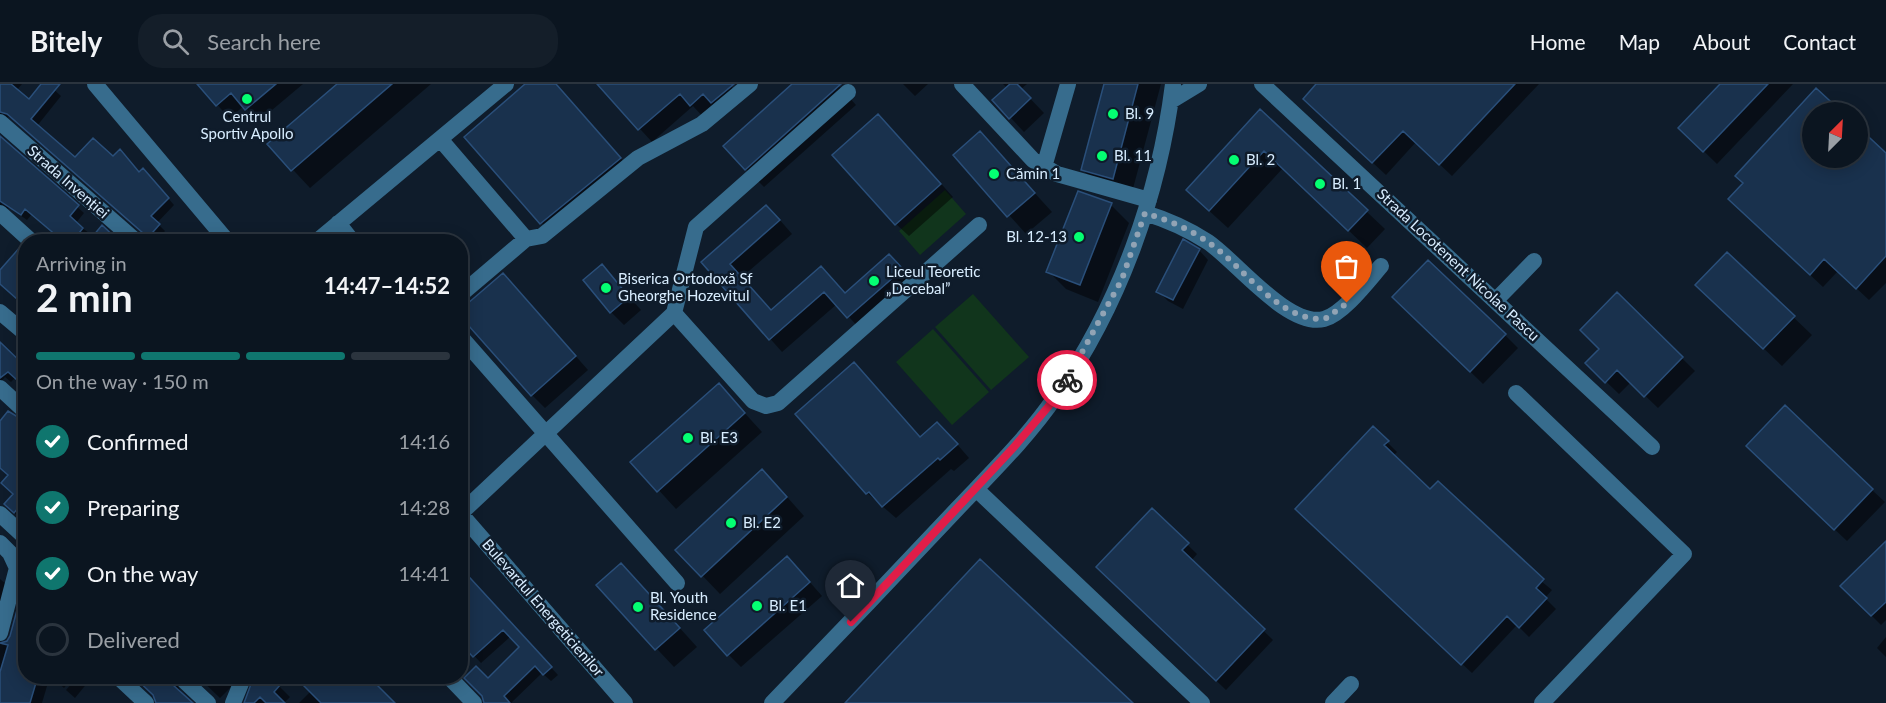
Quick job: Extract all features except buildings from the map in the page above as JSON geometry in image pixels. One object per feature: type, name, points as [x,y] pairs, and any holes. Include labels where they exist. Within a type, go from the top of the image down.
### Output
[{"type":"street","points":[[95,84],[221,234]]},
{"type":"street","points":[[325,234],[506,84]]},
{"type":"street","points":[[468,288],[526,239],[542,236],[638,158],[702,124],[750,84]]},
{"type":"street","points":[[962,84],[1025,154],[1050,170],[1147,206],[1210,243],[1286,309],[1311,320],[1325,319],[1337,312],[1381,266]]},
{"type":"street","points":[[1050,170],[1068,84]]},
{"type":"street","points":[[772,703],[976,489],[1056,396],[1070,387],[1108,321],[1111,301],[1147,206],[1173,84]]},
{"type":"street","points":[[1171,101],[1200,84]]},
{"type":"street","name":"Strada Locotenent Nicolae Pascu","points":[[1262,84],[1652,447]]},
{"type":"street","points":[[468,506],[674,313],[696,227],[848,92]]},
{"type":"street","name":"Strada Invenției","points":[[0,122],[128,234]]},
{"type":"street","points":[[440,139],[526,239]]},
{"type":"street","points":[[0,213],[23,234]]},
{"type":"street","points":[[338,223],[347,234]]},
{"type":"street","points":[[674,313],[753,401],[765,406],[778,403],[979,225]]},
{"type":"street","points":[[1496,300],[1534,261]]},
{"type":"street","points":[[0,312],[18,327]]},
{"type":"street","points":[[468,345],[677,583]]},
{"type":"street","points":[[0,388],[18,405]]},
{"type":"street","points":[[1516,393],[1684,554],[1542,703]]},
{"type":"street","points":[[976,489],[1202,703]]},
{"type":"street","points":[[0,514],[18,531]]},
{"type":"street","name":"Bulevardul Energeticienilor","points":[[468,521],[625,703]]},
{"type":"street","points":[[0,543],[10,553],[17,568],[0,633]]},
{"type":"street","points":[[126,684],[146,703]]},
{"type":"street","points":[[188,684],[208,703]]},
{"type":"street","points":[[237,701],[242,684]]},
{"type":"street","points":[[456,684],[474,703]]},
{"type":"street","points":[[1333,703],[1351,684]]},
{"type":"green space","points":[[945,190],[966,214],[920,255],[899,231]]},
{"type":"green space","points":[[973,294],[1029,357],[991,390],[935,327]]},
{"type":"green space","points":[[933,329],[989,392],[952,425],[896,362]]},
{"type":"way so far","points":[[1067,380],[1122,279],[1145,213],[1169,220],[1210,243],[1286,309],[1301,317],[1311,320],[1325,319],[1347,303]]},
{"type":"place","name":"Centrul Sportiv Apollo","points":[[247,99]]},
{"type":"place","name":"Bl. 9","points":[[1113,114]]},
{"type":"place","name":"Bl. 11","points":[[1102,156]]},
{"type":"place","name":"Bl. 2","points":[[1234,160]]},
{"type":"place","name":"Cămin 1","points":[[994,174]]},
{"type":"place","name":"Bl. 1","points":[[1320,184]]},
{"type":"place","name":"Bl. 12-13","points":[[1079,237]]},
{"type":"place","name":"Liceul Teoretic „Decebal”","points":[[874,281]]},
{"type":"place","name":"Biserica Ortodoxă Sf Gheorghe Hozevitul","points":[[606,288]]},
{"type":"place","name":"Bl. E3","points":[[688,438]]},
{"type":"place","name":"Bl. E2","points":[[731,523]]},
{"type":"place","name":"Bl. E1","points":[[757,606]]},
{"type":"place","name":"Bl. Youth Residence","points":[[638,607]]},
{"type":"route","points":[[851,622],[1014,447],[1048,407],[1067,380]]}]
